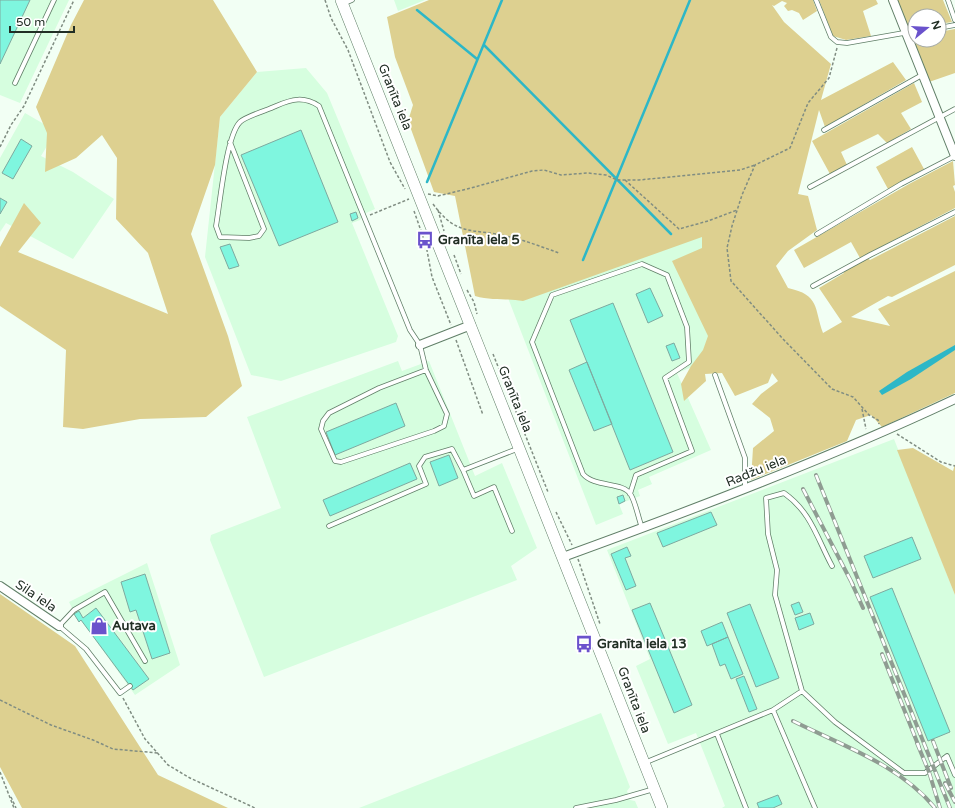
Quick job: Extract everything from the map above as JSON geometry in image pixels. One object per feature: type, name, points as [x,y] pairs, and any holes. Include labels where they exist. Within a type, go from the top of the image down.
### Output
[{"type":"main road","name":"Granīta iela","points":[[345,1],[419,197],[662,808]]},
{"type":"street","points":[[893,0],[955,156]]},
{"type":"street","points":[[420,345],[471,326]]},
{"type":"street","name":"Radžu iela","points":[[563,557],[744,489],[883,433],[955,399]]},
{"type":"street","name":"Sila iela","points":[[0,586],[59,626]]},
{"type":"lane","points":[[15,83],[54,0]]},
{"type":"lane","points":[[816,0],[831,37],[838,42],[847,43],[906,33]]},
{"type":"lane","points":[[948,0],[955,20]]},
{"type":"lane","points":[[824,130],[923,75]]},
{"type":"lane","points":[[230,142],[264,229],[258,236],[249,238],[220,237],[216,226],[230,142],[240,122],[297,99],[312,101],[319,106],[410,330],[420,345],[426,370],[447,414],[444,426],[434,431],[341,462],[335,461],[321,429],[325,416],[379,388],[426,370]]},
{"type":"lane","points":[[810,187],[955,109]]},
{"type":"lane","points":[[817,234],[902,184],[955,156]]},
{"type":"lane","points":[[813,286],[870,254],[955,212]]},
{"type":"lane","points":[[630,494],[636,475],[692,450],[665,378],[689,362],[687,327],[667,275],[642,264],[552,295],[532,342],[583,474],[589,481],[622,488],[630,494],[642,528]]},
{"type":"lane","points":[[715,375],[745,458],[744,489]]},
{"type":"lane","points":[[463,470],[520,448]]},
{"type":"lane","points":[[329,526],[426,484],[419,466],[426,457],[452,449],[474,496],[494,487],[512,531]]},
{"type":"lane","points":[[832,566],[808,517],[797,502],[784,493],[766,498],[768,534],[778,570],[775,595],[802,691],[835,722],[904,773],[925,773],[947,756],[955,775]]},
{"type":"lane","points":[[130,686],[120,693],[86,649],[59,626],[74,610],[105,592],[145,661]]},
{"type":"lane","points":[[644,763],[773,710],[802,691]]},
{"type":"lane","points":[[773,710],[815,808]]},
{"type":"lane","points":[[717,734],[746,808]]},
{"type":"lane","points":[[576,808],[616,800],[654,788]]},
{"type":"path","points":[[0,147],[11,125],[24,106],[74,0]]},
{"type":"path","points":[[325,0],[331,18],[343,44],[348,50],[390,162],[406,192]]},
{"type":"path","points":[[364,217],[419,197],[438,196],[532,171],[544,170],[561,175],[588,173],[606,175],[617,180],[625,180],[740,170],[755,165],[790,148],[808,102],[829,78],[838,42]]},
{"type":"path","points":[[755,165],[737,210],[727,248],[731,281],[783,339],[832,389],[853,397],[861,408],[878,420],[883,433]]},
{"type":"path","points":[[625,180],[679,229],[708,221],[737,210]]},
{"type":"path","points":[[412,205],[419,197]]},
{"type":"path","points":[[431,202],[456,227],[465,231],[506,236],[559,253]]},
{"type":"path","points":[[438,210],[445,233]]},
{"type":"path","points":[[413,211],[426,245],[432,277],[483,415]]},
{"type":"path","points":[[453,254],[460,268],[461,275]]},
{"type":"path","points":[[464,288],[471,297],[478,316]]},
{"type":"path","points":[[491,350],[548,493]]},
{"type":"path","points":[[861,408],[868,439]]},
{"type":"path","points":[[891,429],[941,462],[955,466]]},
{"type":"path","points":[[553,508],[569,536],[602,631]]},
{"type":"path","points":[[120,693],[145,739],[168,765],[190,778],[255,808]]},
{"type":"path","points":[[0,700],[51,725],[114,749],[158,753]]},
{"type":"path","points":[[0,772],[15,808]]},
{"type":"shaded area","points":[[0,0],[69,0],[20,103],[0,95]]},
{"type":"shaded area","points":[[84,0],[213,0],[257,72],[220,117],[215,165],[191,234],[228,336],[242,386],[206,417],[140,419],[83,429],[63,427],[66,350],[0,306],[0,247],[24,203],[41,223],[18,252],[168,314],[148,253],[116,219],[117,158],[102,135],[76,158],[45,172],[47,133],[36,107],[71,25]]},
{"type":"shaded area","points":[[394,0],[425,0],[398,11]]},
{"type":"shaded area","points":[[429,0],[813,0],[817,11],[803,20],[799,13],[792,10],[788,11],[784,6],[787,3],[782,1],[774,6],[772,5],[784,22],[831,64],[821,100],[893,62],[906,80],[825,127],[819,110],[798,194],[808,196],[817,230],[788,251],[776,266],[788,288],[806,294],[811,299],[823,333],[842,322],[819,288],[844,273],[843,271],[867,258],[870,260],[955,216],[955,265],[892,297],[888,296],[851,317],[890,326],[878,309],[955,271],[955,393],[882,427],[871,415],[856,420],[847,441],[751,480],[753,448],[774,431],[770,418],[752,404],[761,394],[778,381],[772,373],[768,383],[735,396],[722,373],[705,374],[706,381],[684,401],[681,384],[691,366],[703,350],[708,336],[672,261],[702,248],[702,237],[523,301],[475,296],[455,196],[434,192],[408,121],[413,105],[395,57],[387,17]]},
{"type":"shaded area","points":[[819,0],[876,0],[878,4],[863,11],[871,36],[846,40],[833,36]]},
{"type":"shaded area","points":[[896,0],[943,0],[946,8],[907,8],[907,27]]},
{"type":"shaded area","points":[[947,10],[952,22],[947,23]]},
{"type":"shaded area","points":[[955,29],[955,73],[929,82],[916,48],[947,48],[947,30]]},
{"type":"shaded area","points":[[306,68],[327,93],[375,209],[366,213],[360,220],[352,223],[398,336],[396,342],[281,381],[251,375],[205,257],[220,117],[257,72]]},
{"type":"shaded area","points":[[914,83],[922,102],[901,113],[911,129],[887,143],[878,134],[841,152],[847,165],[830,174],[812,141]]},
{"type":"shaded area","points":[[25,113],[56,131],[41,156],[73,172],[114,199],[73,259],[6,223],[0,232],[0,158]]},
{"type":"shaded area","points":[[912,147],[924,169],[888,189],[876,167]]},
{"type":"shaded area","points":[[953,161],[955,208],[860,258],[851,242],[804,268],[794,250],[909,184]]},
{"type":"shaded area","points":[[705,225],[750,344],[677,373],[711,450],[649,477],[652,484],[638,490],[640,496],[619,504],[623,514],[596,525],[508,298]]},
{"type":"shaded area","points":[[398,361],[402,371],[429,361],[475,476],[502,463],[537,548],[511,566],[517,580],[264,677],[210,540],[211,535],[281,508],[247,417]]},
{"type":"shaded area","points":[[894,439],[955,595],[955,808],[722,808],[725,806],[696,733],[668,744],[636,666],[650,659],[607,550]]},
{"type":"shaded area","points":[[913,448],[953,471],[955,464],[955,595],[897,450]]},
{"type":"shaded area","points":[[147,563],[180,665],[135,695],[81,620],[79,622],[69,602]]},
{"type":"shaded area","points":[[0,594],[75,646],[158,775],[228,808],[22,808],[0,767]]},
{"type":"shaded area","points":[[601,713],[630,787],[627,791],[630,800],[635,801],[638,808],[359,808]]},
{"type":"water","points":[[955,345],[955,350],[911,379],[882,395],[879,391],[907,372]]},
{"type":"building","points":[[0,0],[30,0],[0,64]]},
{"type":"building","points":[[301,130],[338,222],[279,246],[241,155]]},
{"type":"building","points":[[21,139],[32,146],[13,179],[2,173]]},
{"type":"building","points":[[0,198],[7,202],[0,214]]},
{"type":"building","points":[[356,212],[358,218],[352,221],[350,214]]},
{"type":"building","points":[[230,244],[239,266],[229,269],[220,247]]},
{"type":"building","points":[[650,288],[663,316],[648,323],[636,294]]},
{"type":"building","points":[[613,303],[673,452],[630,470],[570,320]]},
{"type":"building","points":[[674,343],[680,358],[672,361],[666,346]]},
{"type":"building","points":[[587,362],[612,424],[594,431],[569,370]]},
{"type":"building","points":[[396,403],[405,426],[335,455],[326,432]]},
{"type":"building","points":[[449,455],[458,478],[439,486],[430,462]]},
{"type":"building","points":[[410,463],[417,479],[330,516],[323,500]]},
{"type":"building","points":[[623,495],[625,501],[619,504],[617,497]]},
{"type":"building","points":[[711,512],[717,525],[663,547],[657,533]]},
{"type":"building","points":[[912,537],[921,559],[873,578],[864,556]]},
{"type":"building","points":[[627,547],[631,556],[625,558],[636,586],[626,590],[611,554]]},
{"type":"building","points":[[145,574],[170,653],[152,659],[136,610],[130,612],[121,582]]},
{"type":"building","points":[[892,588],[950,732],[928,741],[870,597]]},
{"type":"building","points":[[799,602],[803,612],[795,615],[791,605]]},
{"type":"building","points":[[650,603],[692,705],[674,713],[632,610]]},
{"type":"building","points":[[750,604],[779,678],[756,687],[727,613]]},
{"type":"building","points":[[96,608],[149,679],[133,690],[81,620],[79,622],[74,614],[79,611],[83,618]]},
{"type":"building","points":[[810,613],[814,624],[799,630],[795,618]]},
{"type":"building","points":[[722,622],[728,637],[707,646],[701,631]]},
{"type":"building","points":[[728,637],[743,674],[731,679],[725,664],[720,666],[712,644]]},
{"type":"building","points":[[744,676],[757,709],[749,712],[736,679]]},
{"type":"building","points":[[778,795],[782,804],[773,808],[759,808],[757,803]]},
{"type":"waterway","points":[[427,182],[502,0]]},
{"type":"waterway","points":[[583,260],[690,0]]},
{"type":"waterway","points":[[417,10],[477,59]]},
{"type":"waterway","points":[[484,45],[671,234]]},
{"type":"railway","points":[[816,475],[950,808]]},
{"type":"railway","points":[[803,489],[853,585]]},
{"type":"railway","points":[[850,579],[863,608]]},
{"type":"railway","points":[[882,654],[919,747]]},
{"type":"railway","points":[[793,721],[869,757],[887,768],[921,793],[935,808]]},
{"type":"railway","points":[[933,741],[951,788]]},
{"type":"railway","points":[[917,743],[929,772],[940,808]]},
{"type":"railway","points":[[945,783],[955,802]]},
{"type":"place","name":"Granīta iela 5","points":[[425,240]]},
{"type":"place","name":"Autava","points":[[99,626]]},
{"type":"place","name":"Granīta iela 13","points":[[584,644]]}]
